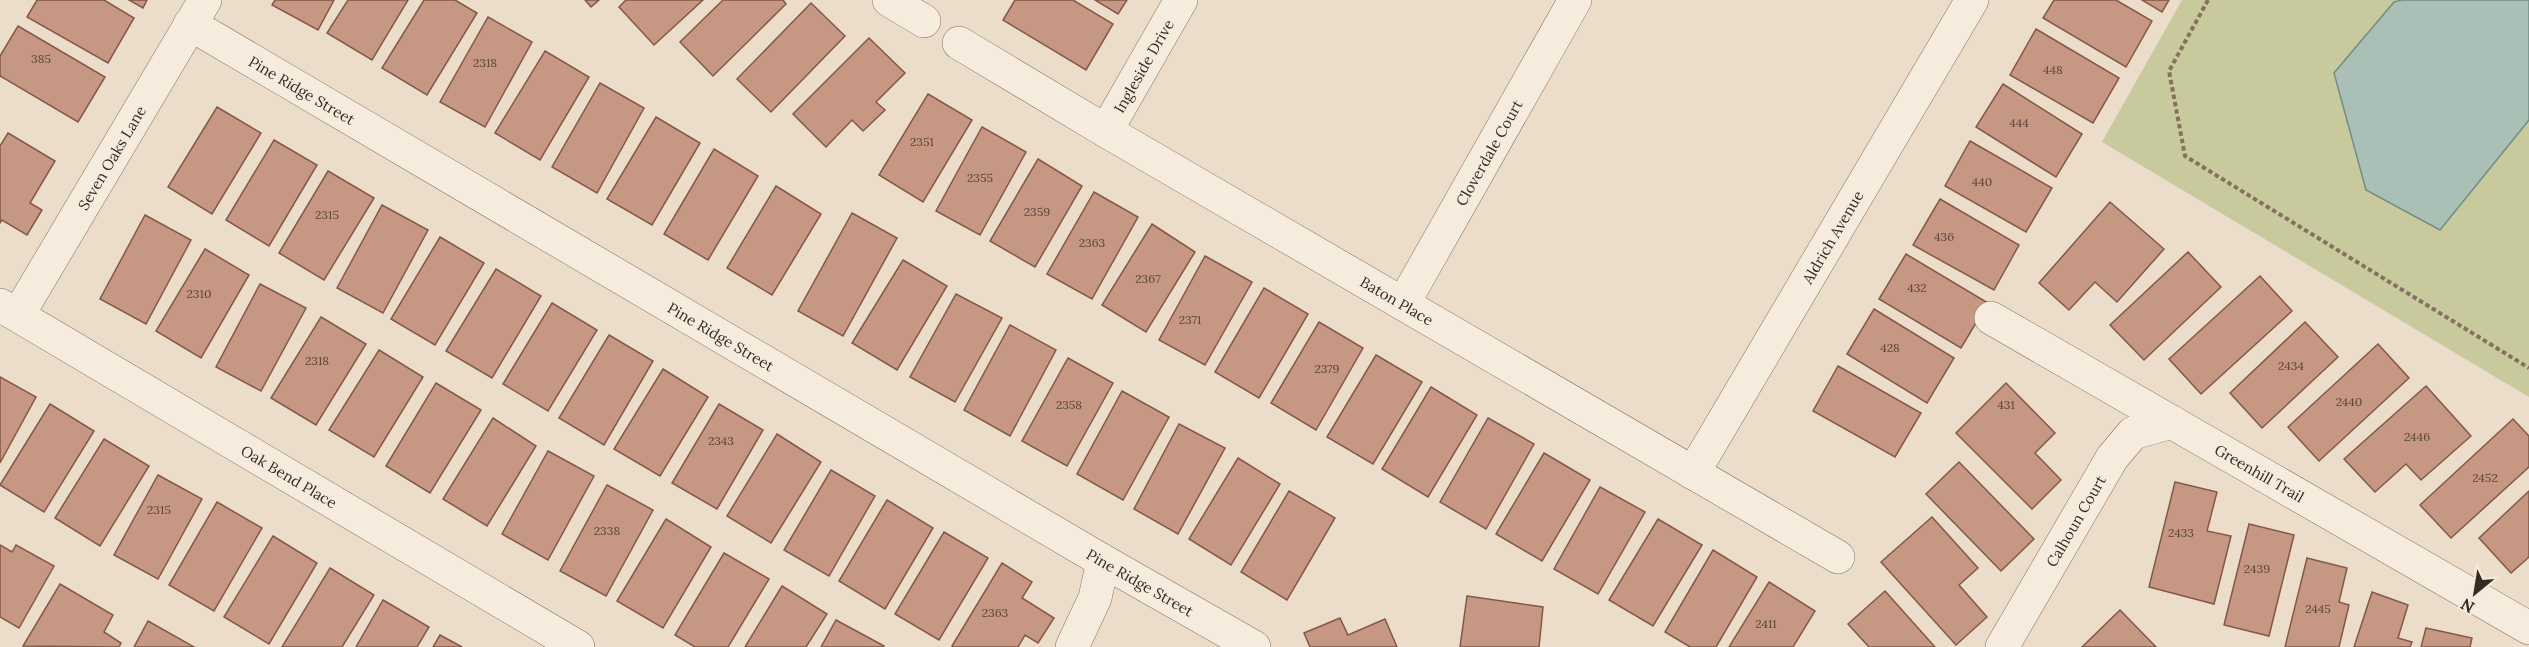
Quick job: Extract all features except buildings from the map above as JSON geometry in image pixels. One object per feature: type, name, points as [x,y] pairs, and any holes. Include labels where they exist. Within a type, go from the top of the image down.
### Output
[{"type":"street","points":[[889,0],[924,21]]},
{"type":"street","name":"Ingleside Drive","points":[[1106,131],[1181,0]]},
{"type":"street","name":"Cloverdale Court","points":[[1403,304],[1575,0]]},
{"type":"street","name":"Aldrich Avenue","points":[[1693,473],[1959,4]]},
{"type":"street","name":"Seven Oaks Lane","points":[[9,310],[198,12]]},
{"type":"street","name":"Pine Ridge Street","points":[[198,12],[1103,561],[1254,647]]},
{"type":"street","name":"Baton Place","points":[[959,42],[1106,131],[1838,557]]},
{"type":"street","name":"Oak Bend Place","points":[[9,310],[578,647]]},
{"type":"street","name":"Greenhill Trail","points":[[1991,318],[2529,628]]},
{"type":"street","name":"Calhoun Court","points":[[2002,647],[2112,459],[2133,433],[2172,422]]},
{"type":"street","points":[[1072,647],[1095,598],[1103,561]]},
{"type":"path","points":[[2208,0],[2169,71],[2185,156],[2529,368]]},
{"type":"green space","points":[[2182,0],[2529,0],[2529,397],[2102,142]]},
{"type":"shaded area","points":[[2402,0],[2529,0],[2529,120],[2440,230],[2366,190],[2334,73],[2394,2]]}]
